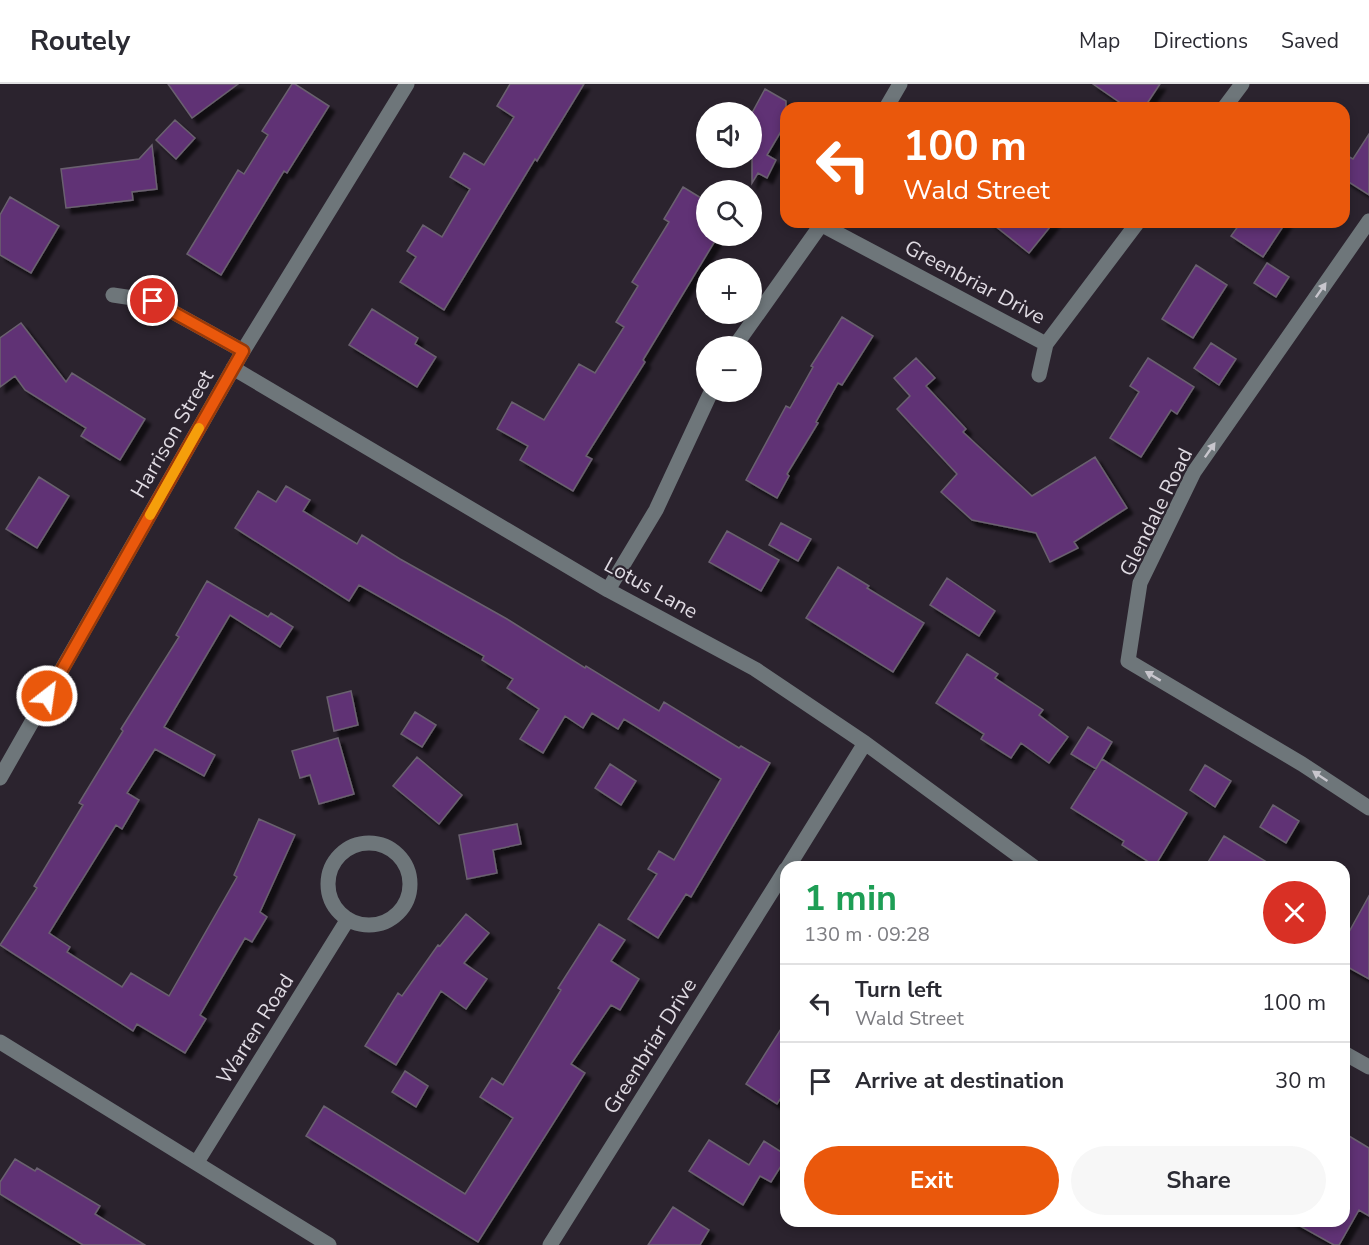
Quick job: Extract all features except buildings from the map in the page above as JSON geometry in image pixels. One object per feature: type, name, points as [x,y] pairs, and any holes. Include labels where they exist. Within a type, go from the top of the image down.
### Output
[{"type":"street","points":[[890,102],[900,84]]},
{"type":"street","points":[[1228,102],[1242,84]]},
{"type":"street","name":"Harrison Street","points":[[0,778],[233,368],[404,85]]},
{"type":"street","name":"Glendale Road","points":[[1369,221],[1194,472],[1140,583],[1128,661],[1302,764],[1369,808]]},
{"type":"street","name":"Greenbriar Drive","points":[[742,336],[818,228]]},
{"type":"street","name":"Greenbriar Drive","points":[[831,228],[1046,344]]},
{"type":"street","name":"Greenbriar Drive","points":[[1039,375],[1046,344],[1133,228]]},
{"type":"street","points":[[113,295],[153,301],[243,351]]},
{"type":"street","name":"Lotus Lane","points":[[233,368],[608,590],[755,669],[865,743],[1026,861]]},
{"type":"street","points":[[608,590],[656,510],[706,402]]},
{"type":"street","name":"Greenbriar Drive","points":[[791,861],[865,743]]},
{"type":"street","points":[[360,843],[387,846],[402,859],[410,877],[410,891],[405,903],[398,914],[374,925],[360,924],[348,919],[330,898],[328,884],[330,870],[337,858],[347,849],[360,843]]},
{"type":"street","name":"Greenbriar Drive","points":[[550,1245],[780,879]]},
{"type":"street","name":"Warren Road","points":[[197,1162],[348,919]]},
{"type":"street","points":[[0,1042],[329,1245]]},
{"type":"street","points":[[1350,1056],[1369,1067]]},
{"type":"slow traffic","points":[[150,515],[199,428]]},
{"type":"route","points":[[47,696],[243,351],[153,301]]}]
